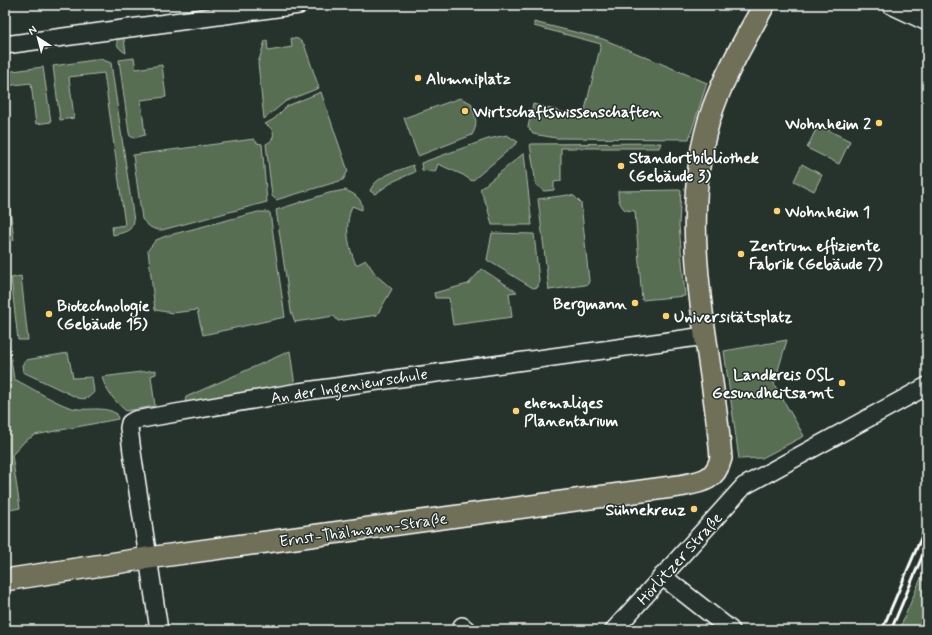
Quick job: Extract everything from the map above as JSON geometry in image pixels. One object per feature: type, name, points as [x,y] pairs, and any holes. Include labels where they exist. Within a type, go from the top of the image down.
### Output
[{"type":"main road","points":[[705,336],[697,275],[694,214],[696,187],[703,141],[721,88],[738,51],[764,5]]},
{"type":"main road","name":"Ernst-Thälmann-Straße","points":[[5,580],[148,558],[704,481],[717,471],[721,458],[705,336]]},
{"type":"street","points":[[5,45],[179,13],[299,5]]},
{"type":"street","points":[[891,5],[927,22]]},
{"type":"street","name":"An der Ingenieurschule","points":[[159,630],[129,428],[130,423],[136,420],[299,392],[705,336]]},
{"type":"street","name":"Hörlitzer Straße","points":[[614,630],[744,486],[927,386]]},
{"type":"street","points":[[662,576],[731,630]]},
{"type":"green space","points":[[534,22],[603,39],[707,83],[689,139],[556,138],[533,134],[528,127],[533,104],[583,118],[601,44],[534,26]]},
{"type":"green space","points":[[123,32],[126,53],[122,51],[117,43],[118,38]]},
{"type":"green space","points":[[291,38],[298,39],[304,44],[319,88],[286,101],[264,119],[258,63],[265,41],[267,40],[268,51],[292,47]]},
{"type":"green space","points":[[134,58],[136,69],[162,65],[166,97],[141,100],[145,135],[134,138],[130,136],[129,133],[119,60]]},
{"type":"green space","points":[[101,59],[111,63],[134,221],[129,230],[113,235],[112,227],[125,225],[104,73],[69,77],[74,118],[60,120],[53,66]]},
{"type":"green space","points":[[43,67],[51,122],[36,124],[31,83],[5,86],[5,72]]},
{"type":"green space","points":[[321,92],[348,171],[343,180],[276,200],[272,196],[266,144],[272,139],[273,131],[265,124],[274,119],[287,106]]},
{"type":"green space","points":[[460,98],[471,103],[474,112],[476,123],[472,135],[418,156],[404,118]]},
{"type":"green space","points":[[818,125],[850,141],[839,164],[807,148]]},
{"type":"green space","points":[[507,135],[518,142],[472,181],[463,175],[438,164],[435,172],[422,170],[421,163],[488,139]]},
{"type":"green space","points":[[254,139],[257,143],[262,144],[267,202],[162,230],[150,227],[142,219],[133,155]]},
{"type":"green space","points":[[661,143],[659,148],[561,148],[561,181],[554,182],[554,190],[544,191],[536,185],[530,144]]},
{"type":"green space","points":[[524,153],[532,225],[492,225],[487,206],[480,189]]},
{"type":"green space","points":[[802,164],[822,175],[814,191],[794,181]]},
{"type":"green space","points":[[413,165],[415,172],[394,181],[375,194],[370,191],[377,181],[383,177]]},
{"type":"green space","points":[[5,168],[14,240],[5,241]]},
{"type":"green space","points":[[345,190],[358,197],[362,206],[362,210],[352,206],[348,221],[349,243],[356,265],[366,260],[376,275],[392,289],[377,315],[338,321],[334,316],[295,322],[291,311],[276,210],[329,193]]},
{"type":"green space","points":[[681,190],[679,225],[685,296],[642,300],[635,211],[625,210],[621,206],[618,191]]},
{"type":"green space","points":[[568,195],[574,196],[581,203],[589,281],[588,284],[585,285],[549,290],[538,199]]},
{"type":"green space","points":[[258,212],[270,213],[285,317],[203,335],[197,310],[173,313],[155,310],[148,250],[156,240],[166,236]]},
{"type":"green space","points":[[492,233],[534,234],[539,280],[538,287],[533,288],[487,260]]},
{"type":"green space","points":[[482,269],[517,292],[509,293],[512,317],[453,325],[449,298],[435,298],[434,293],[468,284]]},
{"type":"green space","points":[[21,276],[28,340],[18,340],[11,278]]},
{"type":"green space","points":[[5,321],[14,379],[69,407],[75,409],[99,409],[111,411],[117,414],[118,419],[35,435],[25,441],[12,455],[20,508],[5,511]]},
{"type":"green space","points":[[787,340],[774,384],[804,436],[762,458],[739,459],[724,351]]},
{"type":"green space","points":[[290,351],[295,386],[185,403],[186,397]]},
{"type":"green space","points":[[68,353],[73,378],[92,377],[94,392],[87,398],[78,398],[23,372],[22,365],[26,360]]},
{"type":"green space","points":[[156,370],[156,374],[151,376],[155,406],[126,411],[111,396],[102,377]]},
{"type":"green space","points":[[927,564],[927,621],[923,630],[899,630]]},
{"type":"railway","points":[[882,630],[927,524]]},
{"type":"railway","points":[[891,630],[927,545]]},
{"type":"place","name":"Alumniplatz","points":[[418,78]]},
{"type":"place","name":"Wirtschaftswissenschaften","points":[[465,111]]},
{"type":"place","name":"Wohnheim 2","points":[[879,123]]},
{"type":"place","name":"Standortbibliothek (Gebäude 3)","points":[[621,166]]},
{"type":"place","name":"Wohnheim 1","points":[[777,211]]},
{"type":"place","name":"Zentrum effiziente Fabrik (Gebäude 7)","points":[[741,254]]},
{"type":"place","name":"Bergmann","points":[[635,303]]},
{"type":"place","name":"Biotechnologie (Gebäude 15)","points":[[49,314]]},
{"type":"place","name":"Universitätsplatz","points":[[666,316]]},
{"type":"place","name":"Landkreis OSL Gesundheitsamt","points":[[842,383]]},
{"type":"place","name":"ehemaliges Planentarium","points":[[516,411]]},
{"type":"place","name":"Sühnekreuz","points":[[694,509]]}]
